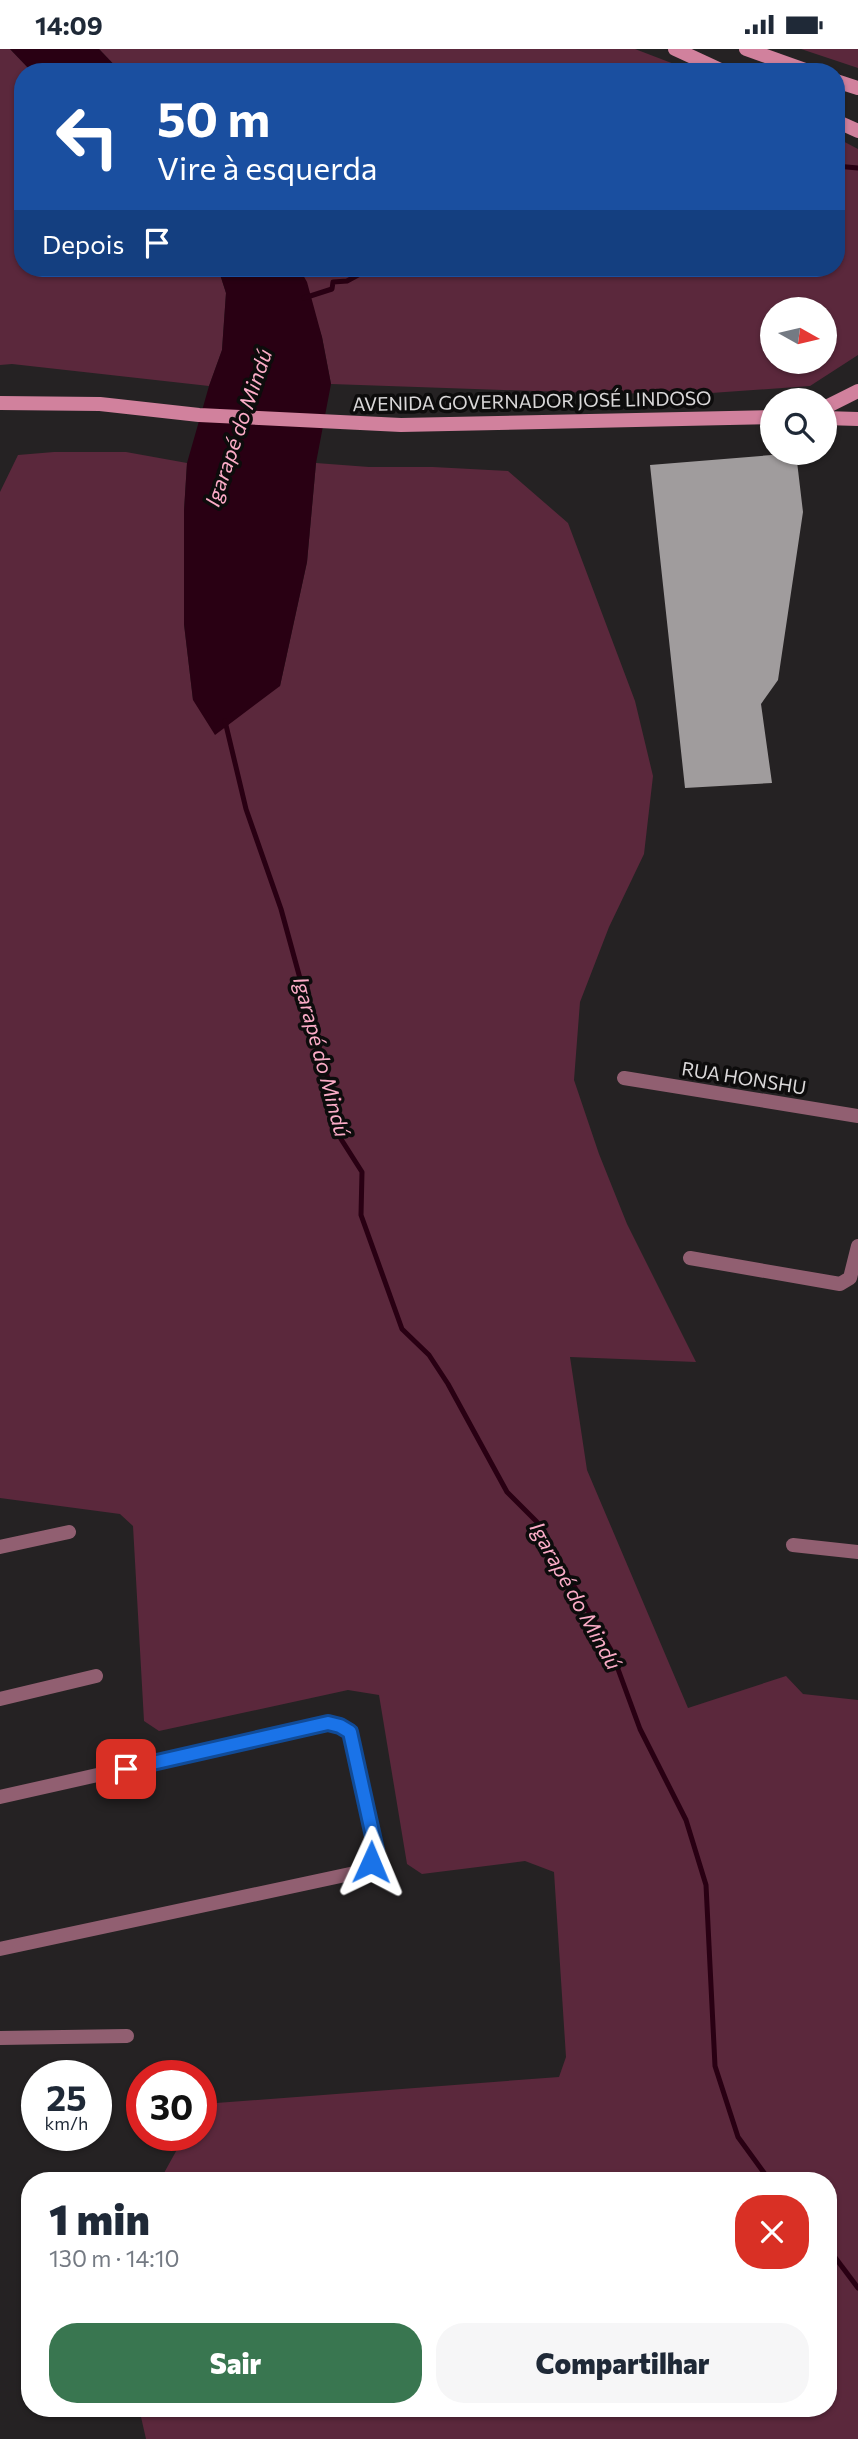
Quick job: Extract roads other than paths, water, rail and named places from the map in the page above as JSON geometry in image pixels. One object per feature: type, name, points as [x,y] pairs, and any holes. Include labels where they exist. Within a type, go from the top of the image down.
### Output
[{"type":"main road","points":[[675,49],[705,63]]},
{"type":"main road","points":[[746,49],[786,63]]},
{"type":"main road","points":[[837,402],[858,391]]},
{"type":"main road","name":"AVENIDA GOVERNADOR JOSÉ LINDOSO","points":[[0,403],[100,404],[199,415],[401,425],[760,417]]},
{"type":"main road","points":[[837,418],[858,419]]},
{"type":"street","name":"RUA HONSHU","points":[[624,1078],[858,1116]]},
{"type":"street","points":[[690,1258],[840,1284],[850,1278],[858,1246]]},
{"type":"street","points":[[0,1547],[69,1532]]},
{"type":"street","points":[[793,1545],[858,1552]]},
{"type":"street","points":[[0,1699],[96,1676]]},
{"type":"street","points":[[0,1797],[328,1723],[350,1732],[376,1850],[364,1871],[0,1949]]},
{"type":"street","points":[[0,2038],[128,2036]]},
{"type":"water","points":[[10,49],[99,49],[112,63],[23,63]]},
{"type":"water","points":[[221,277],[304,277],[322,337],[331,384],[316,463],[307,562],[280,686],[215,735],[193,700],[184,624],[184,511],[187,463],[222,350],[226,293]]},
{"type":"waterway","points":[[845,167],[858,168]]},
{"type":"waterway","points":[[304,298],[332,289],[333,282],[347,281],[354,277]]},
{"type":"waterway","name":"Igarapé do Mindú","points":[[225,721],[246,809],[281,909],[333,1097],[341,1139],[362,1172],[361,1215],[402,1329],[429,1355],[448,1384],[507,1492],[537,1522],[611,1650],[640,1729],[686,1820],[706,1885],[715,2066],[738,2137],[763,2172]]},
{"type":"waterway","name":"Igarapé do Mindú","points":[[837,2260],[858,2288]]}]
